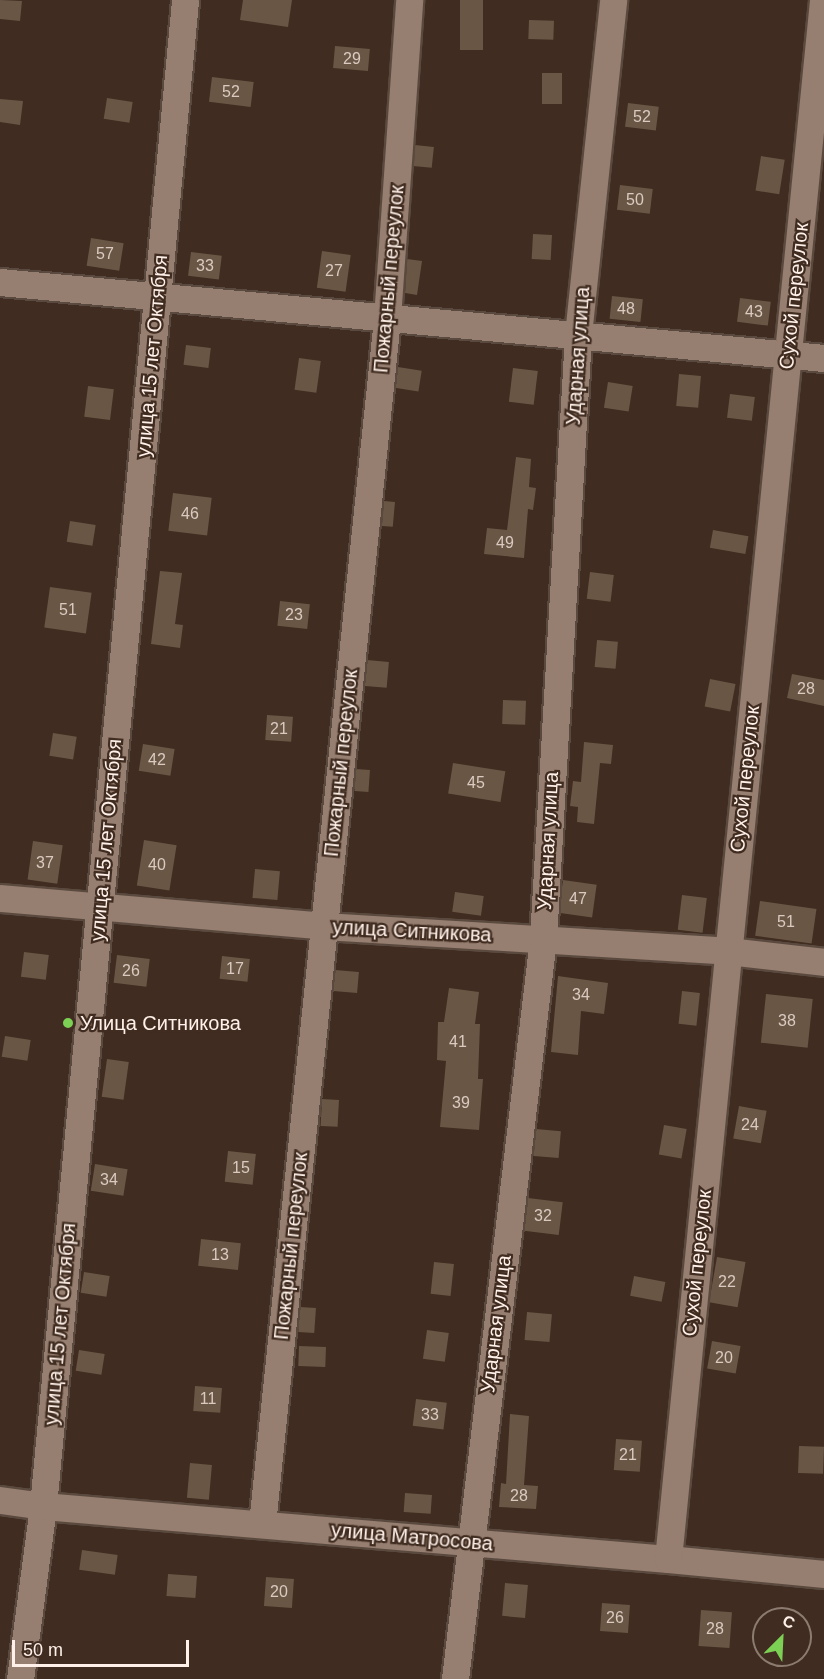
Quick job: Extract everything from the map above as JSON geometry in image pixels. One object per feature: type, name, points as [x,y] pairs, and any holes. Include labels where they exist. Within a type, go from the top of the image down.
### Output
[{"type":"street","name":"улица 15 лет Октября","points":[[20,1679],[43,1506],[185,0]]},
{"type":"street","name":"Пожарный переулок","points":[[262,1524],[387,318],[409,0]]},
{"type":"street","name":"Ударная улица","points":[[455,1679],[543,939],[578,335],[613,0]]},
{"type":"street","name":"Сухой переулок","points":[[668,1558],[823,0]]},
{"type":"street","points":[[0,282],[824,358]]},
{"type":"street","name":"улица Ситникова","points":[[0,898],[324,926],[728,951],[824,962]]},
{"type":"street","name":"улица Матросова","points":[[0,1500],[43,1506],[668,1558],[824,1574]]},
{"type":"building","points":[[0,0],[22,1],[20,21],[0,19]]},
{"type":"building","points":[[243,0],[292,0],[288,27],[240,20]]},
{"type":"building","points":[[460,0],[483,0],[483,50],[460,50]]},
{"type":"building","points":[[529,20],[554,21],[553,40],[528,39]]},
{"type":"building","points":[[335,46],[370,49],[368,71],[333,68]]},
{"type":"building","points":[[542,73],[562,73],[562,104],[542,104]]},
{"type":"building","points":[[212,77],[254,82],[251,107],[209,102]]},
{"type":"building","points":[[107,98],[133,102],[129,123],[104,119]]},
{"type":"building","points":[[0,99],[23,101],[20,125],[0,122]]},
{"type":"building","points":[[628,103],[659,107],[656,131],[625,127]]},
{"type":"building","points":[[415,145],[434,147],[432,168],[413,166]]},
{"type":"building","points":[[761,156],[785,160],[779,194],[756,191]]},
{"type":"building","points":[[620,185],[653,189],[650,214],[617,210]]},
{"type":"building","points":[[533,234],[552,235],[551,260],[532,259]]},
{"type":"building","points":[[91,238],[124,243],[119,271],[87,266]]},
{"type":"building","points":[[322,251],[351,255],[346,292],[317,288]]},
{"type":"building","points":[[191,252],[222,256],[219,280],[188,276]]},
{"type":"building","points":[[407,259],[422,261],[417,295],[405,293]]},
{"type":"building","points":[[612,296],[643,299],[640,322],[610,319]]},
{"type":"building","points":[[740,298],[771,302],[768,326],[737,322]]},
{"type":"building","points":[[186,345],[211,348],[208,368],[184,365]]},
{"type":"building","points":[[299,358],[321,361],[316,393],[295,390]]},
{"type":"building","points":[[398,367],[422,371],[418,391],[395,388]]},
{"type":"building","points":[[513,368],[538,371],[534,405],[509,402]]},
{"type":"building","points":[[679,374],[701,376],[698,408],[676,406]]},
{"type":"building","points":[[608,382],[633,386],[629,412],[604,408]]},
{"type":"building","points":[[88,386],[114,389],[110,420],[84,417]]},
{"type":"building","points":[[730,394],[755,397],[752,421],[727,418]]},
{"type":"building","points":[[516,457],[531,459],[529,487],[536,488],[533,510],[528,509],[524,558],[484,554],[487,528],[507,530]]},
{"type":"building","points":[[173,493],[212,498],[207,535],[168,531]]},
{"type":"building","points":[[384,501],[395,502],[393,527],[382,526]]},
{"type":"building","points":[[70,521],[96,525],[92,546],[67,542]]},
{"type":"building","points":[[713,530],[748,536],[745,554],[710,548]]},
{"type":"building","points":[[160,571],[182,573],[175,624],[183,625],[180,648],[151,644]]},
{"type":"building","points":[[590,572],[614,575],[611,602],[587,599]]},
{"type":"building","points":[[50,587],[92,593],[86,633],[44,628]]},
{"type":"building","points":[[280,601],[310,604],[307,629],[277,626]]},
{"type":"building","points":[[597,640],[618,642],[616,669],[595,667]]},
{"type":"building","points":[[367,660],[389,662],[387,688],[365,686]]},
{"type":"building","points":[[792,674],[824,680],[824,706],[787,698]]},
{"type":"building","points":[[710,679],[736,684],[730,711],[705,706]]},
{"type":"building","points":[[503,700],[526,701],[525,725],[502,724]]},
{"type":"building","points":[[267,715],[293,717],[291,742],[265,740]]},
{"type":"building","points":[[53,733],[77,737],[73,759],[49,756]]},
{"type":"building","points":[[584,742],[613,745],[611,764],[600,763],[594,824],[577,822],[578,807],[570,806],[573,781],[581,782]]},
{"type":"building","points":[[143,744],[175,749],[170,776],[139,771]]},
{"type":"building","points":[[453,763],[505,771],[500,802],[448,794]]},
{"type":"building","points":[[356,769],[370,770],[368,792],[354,791]]},
{"type":"building","points":[[144,840],[177,845],[169,891],[137,885]]},
{"type":"building","points":[[33,841],[63,845],[57,884],[28,880]]},
{"type":"building","points":[[255,869],[280,871],[277,900],[252,898]]},
{"type":"building","points":[[563,880],[597,885],[592,917],[558,913]]},
{"type":"building","points":[[455,892],[484,896],[481,916],[452,912]]},
{"type":"building","points":[[682,895],[707,898],[703,933],[678,930]]},
{"type":"building","points":[[760,901],[816,909],[812,944],[755,936]]},
{"type":"building","points":[[24,952],[49,955],[46,980],[21,977]]},
{"type":"building","points":[[117,955],[150,959],[146,987],[114,983]]},
{"type":"building","points":[[222,956],[250,959],[247,982],[220,979]]},
{"type":"building","points":[[335,970],[359,972],[357,993],[333,991]]},
{"type":"building","points":[[558,976],[608,983],[604,1014],[581,1011],[578,1055],[551,1052]]},
{"type":"building","points":[[449,988],[479,992],[475,1024],[480,1024],[478,1079],[483,1079],[479,1130],[440,1127],[446,1061],[437,1060],[438,1022],[444,1022]]},
{"type":"building","points":[[682,991],[700,993],[696,1026],[679,1024]]},
{"type":"building","points":[[766,994],[813,999],[808,1048],[761,1043]]},
{"type":"building","points":[[5,1036],[31,1040],[27,1061],[2,1057]]},
{"type":"building","points":[[107,1059],[129,1062],[123,1100],[102,1097]]},
{"type":"building","points":[[322,1099],[339,1100],[338,1127],[321,1126]]},
{"type":"building","points":[[739,1106],[767,1111],[761,1143],[733,1138]]},
{"type":"building","points":[[664,1125],[687,1129],[681,1159],[659,1155]]},
{"type":"building","points":[[536,1129],[561,1131],[559,1158],[534,1156]]},
{"type":"building","points":[[228,1151],[256,1154],[253,1185],[225,1182]]},
{"type":"building","points":[[95,1164],[128,1169],[123,1196],[91,1191]]},
{"type":"building","points":[[528,1198],[563,1202],[559,1235],[524,1231]]},
{"type":"building","points":[[201,1239],[241,1243],[238,1270],[198,1266]]},
{"type":"building","points":[[717,1257],[746,1262],[738,1307],[709,1302]]},
{"type":"building","points":[[434,1262],[454,1264],[451,1296],[431,1294]]},
{"type":"building","points":[[84,1272],[110,1276],[106,1297],[81,1293]]},
{"type":"building","points":[[634,1276],[665,1282],[662,1302],[630,1296]]},
{"type":"building","points":[[300,1307],[316,1308],[314,1333],[298,1332]]},
{"type":"building","points":[[527,1312],[552,1314],[549,1342],[525,1340]]},
{"type":"building","points":[[427,1330],[449,1333],[445,1362],[423,1359]]},
{"type":"building","points":[[712,1341],[741,1346],[736,1374],[707,1369]]},
{"type":"building","points":[[299,1346],[326,1347],[325,1367],[298,1366]]},
{"type":"building","points":[[79,1350],[105,1354],[101,1375],[76,1371]]},
{"type":"building","points":[[195,1386],[222,1388],[220,1413],[193,1411]]},
{"type":"building","points":[[416,1399],[447,1403],[443,1430],[413,1426]]},
{"type":"building","points":[[510,1414],[529,1416],[524,1485],[538,1486],[536,1509],[499,1507],[501,1483],[506,1484]]},
{"type":"building","points":[[616,1439],[642,1441],[640,1472],[614,1470]]},
{"type":"building","points":[[799,1446],[824,1447],[823,1474],[798,1473]]},
{"type":"building","points":[[190,1463],[212,1465],[209,1500],[187,1498]]},
{"type":"building","points":[[405,1493],[432,1495],[431,1514],[404,1512]]},
{"type":"building","points":[[82,1550],[118,1555],[115,1575],[79,1570]]},
{"type":"building","points":[[168,1574],[197,1576],[195,1598],[166,1596]]},
{"type":"building","points":[[266,1577],[294,1579],[292,1608],[264,1606]]},
{"type":"building","points":[[505,1583],[528,1585],[525,1618],[502,1616]]},
{"type":"building","points":[[602,1603],[630,1605],[628,1633],[600,1631]]},
{"type":"building","points":[[701,1610],[732,1612],[729,1648],[698,1646]]},
{"type":"place","name":"Улица Ситникова","points":[[68,1023]]}]
